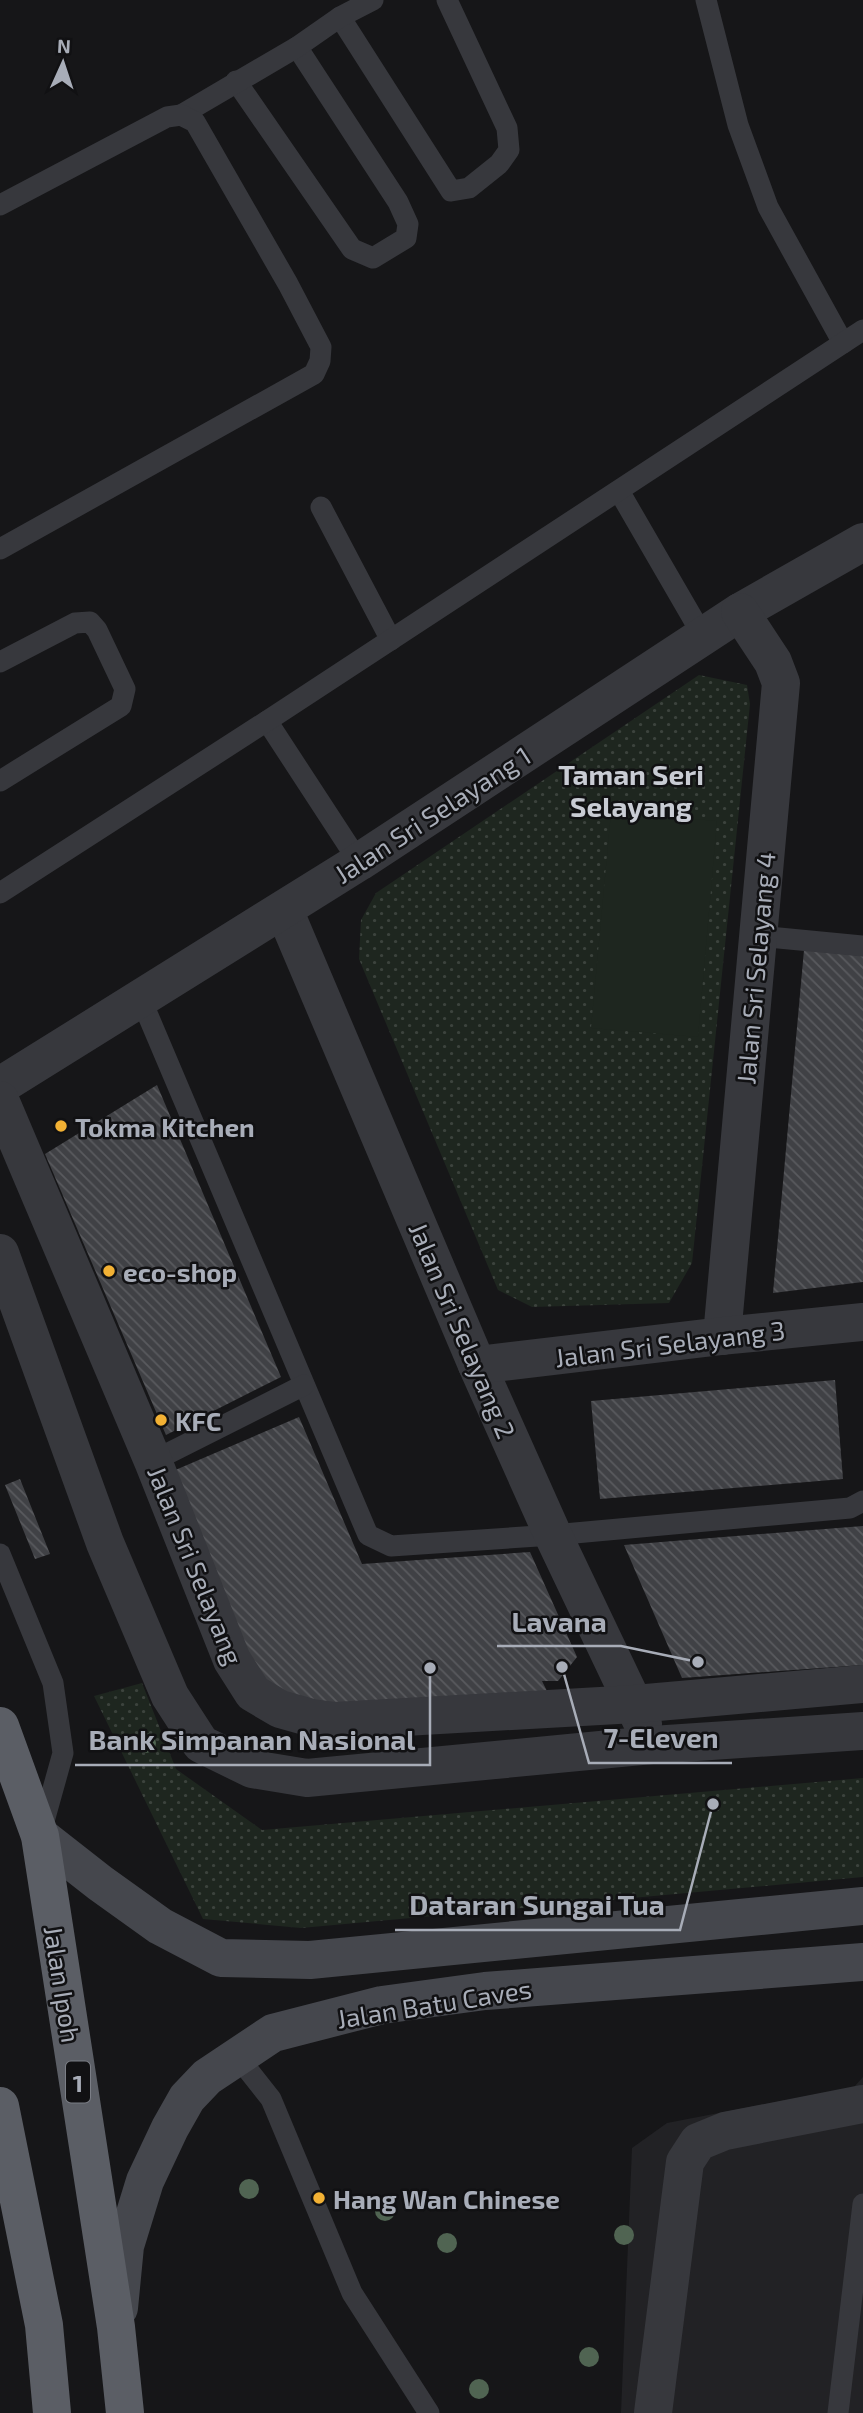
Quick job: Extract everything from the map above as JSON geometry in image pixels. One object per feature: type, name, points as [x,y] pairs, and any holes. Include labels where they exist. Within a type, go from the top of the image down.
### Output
[{"type":"highway","name":"Jalan Ipoh","points":[[0,1726],[40,1836],[116,2327],[125,2413]]},
{"type":"highway","points":[[0,2106],[44,2325],[52,2413]]},
{"type":"highway","points":[[42,2413],[44,2325]]},
{"type":"main road","name":"Jalan Batu Caves","points":[[40,1836],[160,1926],[221,1958],[310,1960],[863,1906]]},
{"type":"main road","name":"Jalan Batu Caves","points":[[116,2327],[125,2246],[145,2181],[170,2128],[187,2098],[207,2077],[273,2033],[395,2004],[485,1991],[863,1962]]},
{"type":"street","name":"Jalan Sri Selayang 1","points":[[0,1086],[359,862],[740,612],[863,542]]},
{"type":"street","name":"Jalan Sri Selayang 4","points":[[722,1336],[781,683],[774,662],[740,612]]},
{"type":"street","name":"Jalan Sri Selayang 2","points":[[284,910],[477,1366],[652,1745]]},
{"type":"street","name":"Jalan Sri Selayang","points":[[0,1100],[153,1461],[232,1660],[253,1693],[280,1709],[335,1721],[635,1704],[863,1684]]},
{"type":"street","points":[[0,1253],[105,1543],[170,1696],[201,1744],[252,1769],[307,1778],[652,1745],[863,1731]]},
{"type":"street","name":"Jalan Sri Selayang 3","points":[[477,1366],[863,1322]]},
{"type":"street","points":[[653,2413],[685,2162],[698,2142],[725,2131],[863,2104]]},
{"type":"lane","points":[[0,205],[167,117],[181,115],[296,47],[340,16],[373,0]]},
{"type":"lane","points":[[340,16],[451,191],[469,188],[499,164],[509,150],[507,128],[447,0]]},
{"type":"lane","points":[[706,0],[738,125],[768,207],[844,343]]},
{"type":"lane","points":[[236,81],[352,249],[373,258],[406,238],[408,224],[398,202],[296,47]]},
{"type":"lane","points":[[0,549],[314,374],[320,360],[321,347],[219,161],[195,122],[181,115]]},
{"type":"lane","points":[[0,893],[863,330]]},
{"type":"lane","points":[[619,491],[703,636]]},
{"type":"lane","points":[[321,507],[391,640]]},
{"type":"lane","points":[[0,662],[75,623],[90,622],[125,689],[121,706],[0,780]]},
{"type":"lane","points":[[267,721],[359,862]]},
{"type":"lane","points":[[758,936],[863,946]]},
{"type":"lane","points":[[141,999],[368,1535],[391,1546],[553,1535],[850,1508],[863,1501]]},
{"type":"lane","points":[[153,1461],[304,1385]]},
{"type":"lane","points":[[0,1554],[53,1683],[63,1753],[40,1836]]},
{"type":"lane","points":[[237,2056],[271,2099],[352,2293],[429,2413]]},
{"type":"lane","points":[[838,2413],[863,2204]]},
{"type":"shaded area","points":[[699,675],[747,685],[750,704],[692,1263],[669,1303],[532,1307],[498,1290],[359,959],[361,920],[376,893]]},
{"type":"shaded area","points":[[611,812],[717,821],[698,1037],[591,1028]]},
{"type":"shaded area","points":[[142,1683],[176,1769],[262,1830],[863,1778],[863,1877],[301,1928],[203,1919],[94,1696]]},
{"type":"shaded area","points":[[863,2077],[863,2413],[621,2413],[632,2148],[667,2123],[854,2087]]},
{"type":"building","points":[[804,950],[863,956],[863,1282],[773,1293]]},
{"type":"building","points":[[157,1085],[281,1377],[166,1435],[45,1154]]},
{"type":"building","points":[[835,1380],[843,1479],[600,1499],[591,1401]]},
{"type":"building","points":[[299,1417],[362,1564],[530,1552],[577,1657],[558,1681],[542,1681],[548,1693],[308,1712],[258,1688],[173,1471]]},
{"type":"building","points":[[20,1479],[50,1554],[35,1559],[5,1485]]},
{"type":"building","points":[[863,1526],[863,1665],[682,1678],[624,1545]]},
{"type":"place","name":"Tokma Kitchen","points":[[61,1126]]},
{"type":"place","name":"eco-shop","points":[[109,1271]]},
{"type":"place","name":"KFC","points":[[161,1420]]},
{"type":"place","name":"Lavana","points":[[698,1662]]},
{"type":"place","name":"7-Eleven","points":[[562,1667]]},
{"type":"place","name":"Bank Simpanan Nasional","points":[[430,1668]]},
{"type":"place","name":"Dataran Sungai Tua","points":[[713,1804]]},
{"type":"place","name":"Hang Wan Chinese","points":[[319,2198]]},
{"type":"district","name":"Taman Seri Selayang","points":[[631,790]]}]
